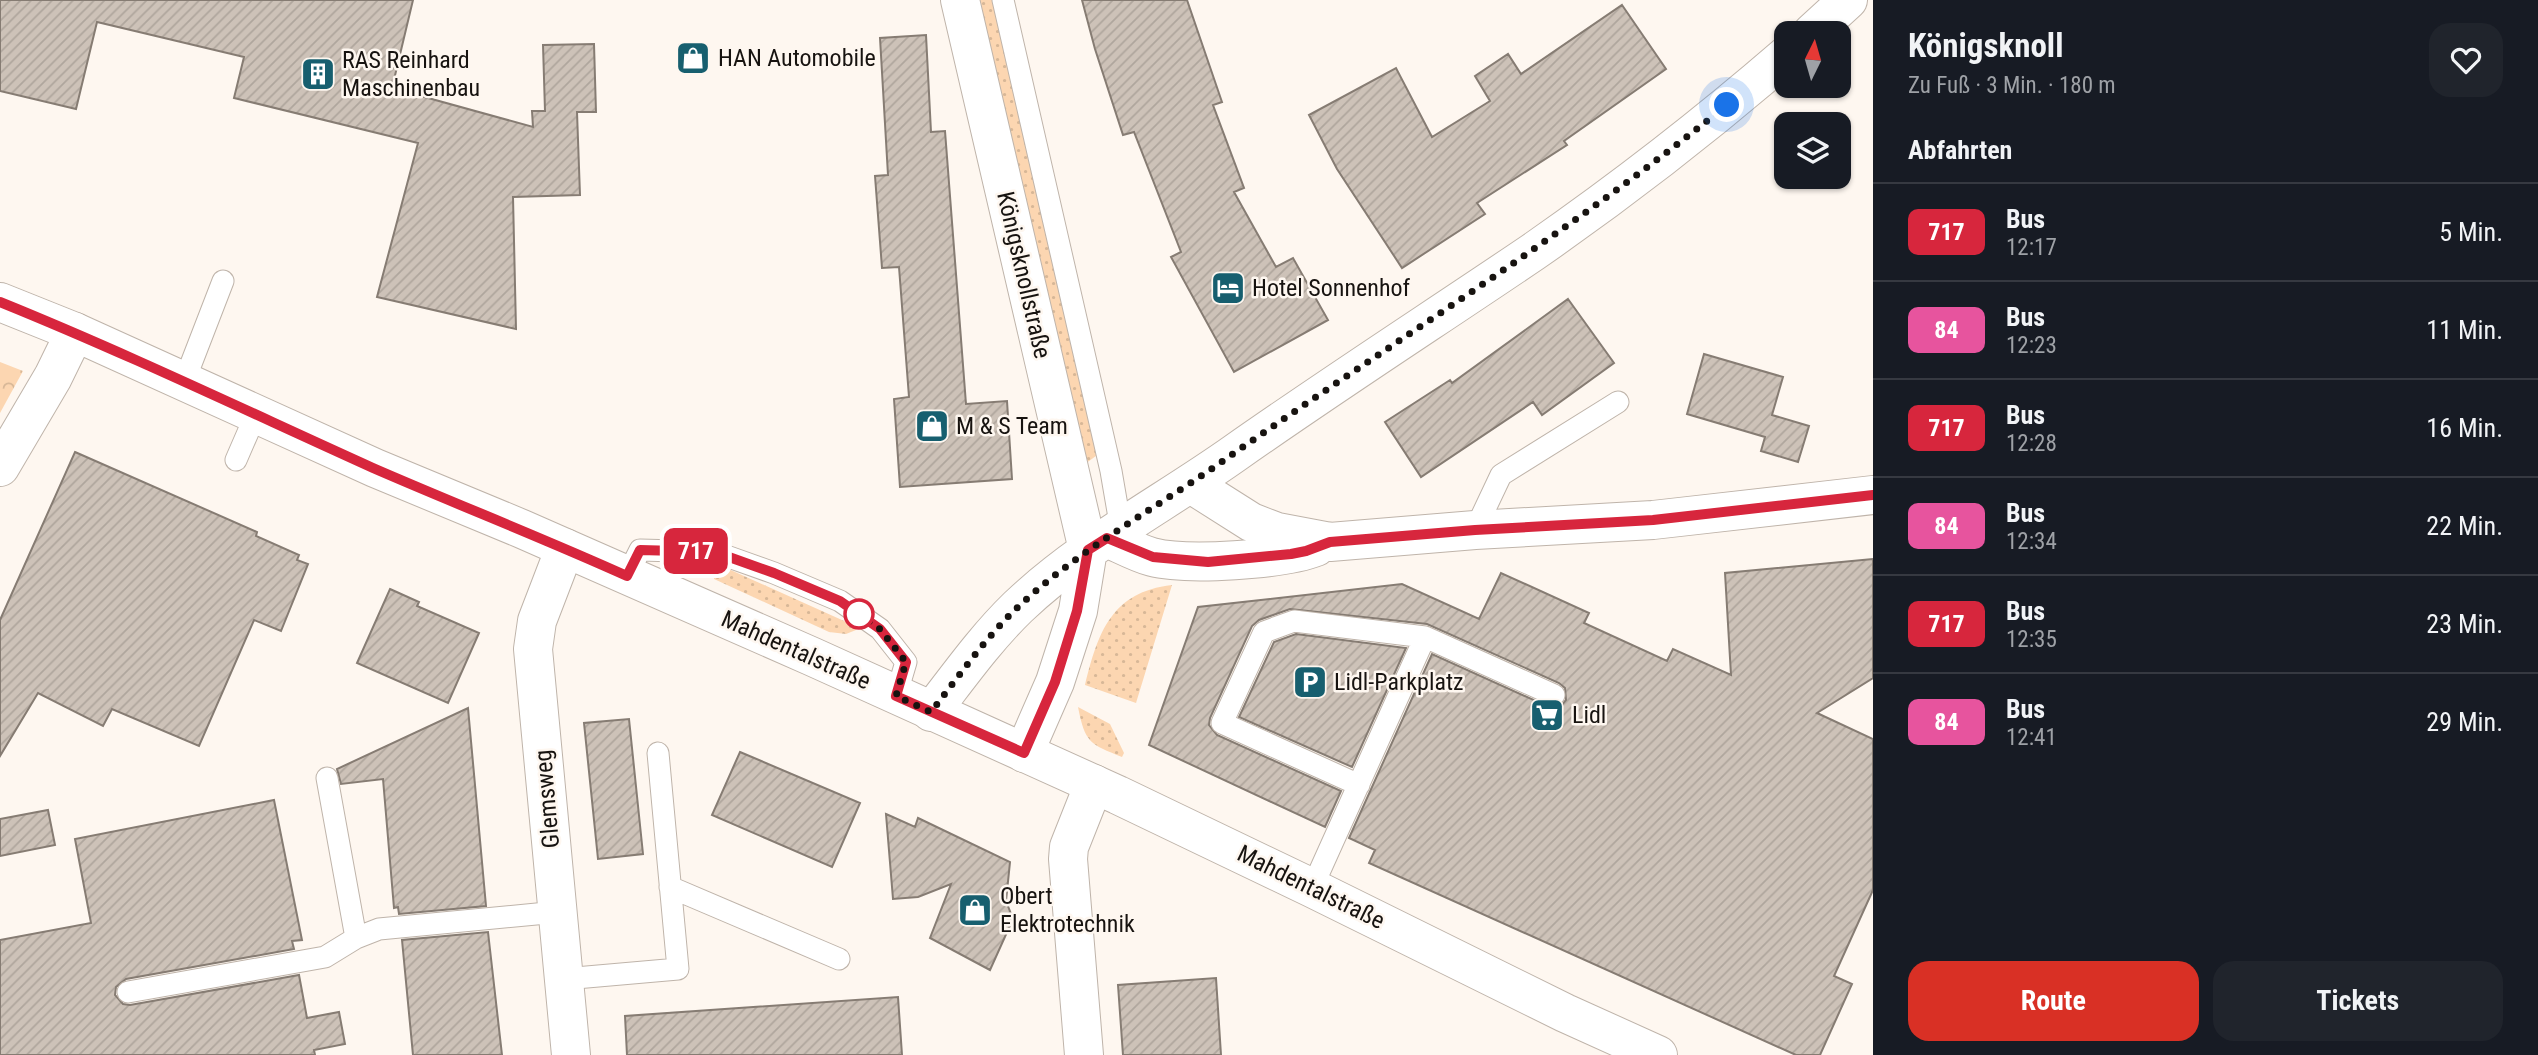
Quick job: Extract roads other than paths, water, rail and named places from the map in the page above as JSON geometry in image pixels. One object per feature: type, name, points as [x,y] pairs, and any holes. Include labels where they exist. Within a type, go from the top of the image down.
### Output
[{"type":"street","name":"Königsknollstraße","points":[[960,0],[1105,539]]},
{"type":"street","points":[[1825,21],[1848,0]]},
{"type":"street","points":[[931,712],[981,646],[1019,606],[1105,539],[1191,484],[1534,251],[1650,167],[1774,66]]},
{"type":"street","name":"Mahdentalstraße","points":[[0,302],[75,332],[375,468],[565,548],[1094,784],[1312,887],[1565,1013],[1658,1055]]},
{"type":"street","points":[[0,467],[53,377],[75,332]]},
{"type":"street","points":[[1191,484],[1251,522],[1277,532],[1330,542],[1475,530],[1653,520],[1873,495]]},
{"type":"street","points":[[1105,539],[1153,557],[1208,562],[1306,551],[1330,542]]},
{"type":"street","points":[[1024,753],[1055,682],[1105,539]]},
{"type":"street","name":"Glemsweg","points":[[565,548],[537,621],[533,649],[571,1055]]},
{"type":"street","points":[[1084,1055],[1068,859],[1069,847],[1094,784]]},
{"type":"lane","name":"Königsknollstraße","points":[[1003,0],[1108,457],[1105,539]]},
{"type":"lane","points":[[184,382],[223,281]]},
{"type":"lane","points":[[1475,530],[1501,475],[1618,402]]},
{"type":"lane","points":[[236,460],[256,414]]},
{"type":"lane","points":[[627,576],[640,550],[715,552],[840,601],[880,629],[906,662],[896,696]]},
{"type":"lane","points":[[1359,785],[1222,723],[1264,632],[1294,621],[1425,637],[1554,695]]},
{"type":"lane","points":[[1312,887],[1425,637]]},
{"type":"lane","points":[[564,979],[678,969],[658,753]]},
{"type":"lane","points":[[327,778],[356,938]]},
{"type":"lane","points":[[670,887],[839,959]]},
{"type":"lane","points":[[128,992],[325,957],[356,938],[379,929],[557,912]]},
{"type":"place","name":"HAN Automobile","points":[[693,58]]},
{"type":"place","name":"RAS Reinhard Maschinenbau","points":[[318,74]]},
{"type":"place","name":"Hotel Sonnenhof","points":[[1228,288]]},
{"type":"place","name":"M & S Team","points":[[932,426]]},
{"type":"place","name":"Lidl-Parkplatz","points":[[1310,682]]},
{"type":"place","name":"Lidl","points":[[1547,715]]},
{"type":"place","name":"Obert Elektrotechnik","points":[[975,910]]}]
